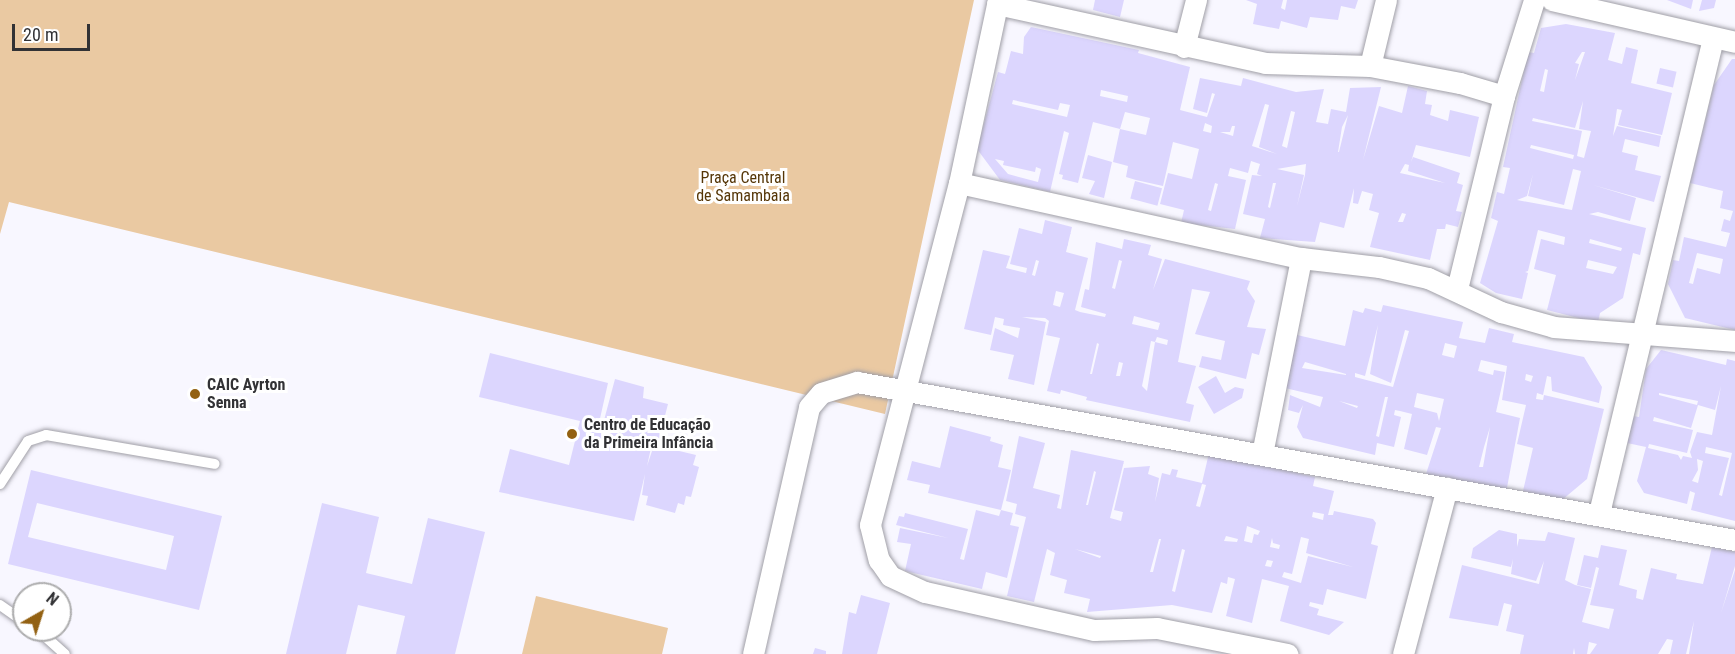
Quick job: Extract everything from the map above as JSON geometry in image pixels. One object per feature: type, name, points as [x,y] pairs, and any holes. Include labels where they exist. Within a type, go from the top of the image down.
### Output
[{"type":"street","points":[[1184,47],[1196,0]]},
{"type":"street","points":[[1370,66],[1386,0]]},
{"type":"street","points":[[1457,289],[1504,96],[1534,0]]},
{"type":"street","points":[[1552,0],[1735,42]]},
{"type":"street","points":[[1287,654],[1156,628],[1094,630],[925,592],[890,576],[879,561],[870,525],[959,183],[998,2],[1184,47],[1265,63],[1370,66],[1460,83],[1504,96]]},
{"type":"street","points":[[1599,513],[1713,38]]},
{"type":"street","points":[[959,183],[1301,258],[1379,267],[1457,289],[1501,312],[1554,327],[1643,336],[1704,336],[1735,341]]},
{"type":"street","points":[[1262,454],[1301,258]]},
{"type":"street","points":[[753,654],[809,407],[821,393],[857,382],[904,388],[1447,488],[1599,513],[1735,540]]},
{"type":"street","points":[[1403,654],[1447,488]]},
{"type":"lane","points":[[0,484],[28,441],[46,435],[214,464]]},
{"type":"lane","points":[[52,642],[65,654]]},
{"type":"green space","name":"Praça Central de Samambaia","points":[[0,0],[974,0],[885,414],[9,202],[0,234]]},
{"type":"green space","points":[[536,596],[668,628],[662,654],[522,654]]},
{"type":"building","points":[[1095,0],[1124,0],[1120,17],[1093,10]]},
{"type":"building","points":[[1246,0],[1283,0],[1281,8],[1285,10],[1287,0],[1358,0],[1355,9],[1341,6],[1338,20],[1310,17],[1307,28],[1281,21],[1279,29],[1253,24],[1257,4]]},
{"type":"building","points":[[1667,0],[1693,0],[1691,9]]},
{"type":"building","points":[[1702,0],[1716,0],[1714,8],[1699,11]]},
{"type":"building","points":[[1566,24],[1615,33],[1608,60],[1622,64],[1626,47],[1638,50],[1631,83],[1672,93],[1662,135],[1618,125],[1622,110],[1617,109],[1613,136],[1617,126],[1661,136],[1659,147],[1625,139],[1622,152],[1638,156],[1635,170],[1661,176],[1654,202],[1593,185],[1636,198],[1630,221],[1598,212],[1589,214],[1646,228],[1640,255],[1633,253],[1623,298],[1600,313],[1598,323],[1547,310],[1556,275],[1534,269],[1541,239],[1564,245],[1565,237],[1538,230],[1528,271],[1525,272],[1528,273],[1522,299],[1496,293],[1480,283],[1498,221],[1491,218],[1497,192],[1504,194],[1510,168],[1503,167],[1528,52],[1534,53],[1541,28]],"holes":[[[1582,52],[1585,52],[1575,80],[1579,64],[1575,63]],[[1545,69],[1548,70],[1544,92],[1540,91]],[[1583,101],[1579,129],[1591,131],[1584,158],[1577,156],[1582,131],[1532,121],[1533,118],[1575,128]],[[1531,145],[1574,155],[1573,159],[1530,148]],[[1573,169],[1581,171],[1572,210],[1517,200],[1527,196],[1533,174],[1528,196],[1564,205]],[[1590,239],[1622,248],[1621,251],[1589,243]],[[1588,260],[1617,267],[1613,274],[1586,268]]]},
{"type":"building","points":[[1031,27],[1139,50],[1138,53],[1190,67],[1180,110],[1207,117],[1215,94],[1212,93],[1207,113],[1193,109],[1200,78],[1241,86],[1243,78],[1296,92],[1324,89],[1316,122],[1328,124],[1331,109],[1346,112],[1350,88],[1381,87],[1363,160],[1379,106],[1402,113],[1408,86],[1427,91],[1425,104],[1432,105],[1430,115],[1448,121],[1450,110],[1479,117],[1470,157],[1416,145],[1411,162],[1413,157],[1460,173],[1457,183],[1463,185],[1456,211],[1462,212],[1458,227],[1446,224],[1445,229],[1437,229],[1430,260],[1370,247],[1379,213],[1369,210],[1373,194],[1362,191],[1358,204],[1353,203],[1354,188],[1344,228],[1320,222],[1315,242],[1260,238],[1265,219],[1243,214],[1252,175],[1262,176],[1257,174],[1260,164],[1251,161],[1248,173],[1230,168],[1228,176],[1246,180],[1235,229],[1181,223],[1184,210],[1160,204],[1168,173],[1192,179],[1199,149],[1173,142],[1163,186],[1136,180],[1126,177],[1128,166],[1113,162],[1120,129],[1093,122],[1078,183],[1062,179],[1063,175],[1059,174],[1069,133],[1064,131],[1050,192],[1000,180],[977,149],[998,72],[1005,74],[1011,51],[1023,54],[1024,37]],"holes":[[[1101,90],[1128,96],[1127,102],[1100,96]],[[1013,100],[1058,110],[1060,103],[1070,105],[1067,117],[1012,104]],[[1265,104],[1269,105],[1259,147],[1277,154],[1252,146]],[[1291,111],[1295,112],[1287,148],[1282,146]],[[1125,112],[1150,118],[1146,135],[1120,129]],[[1348,115],[1339,152],[1342,127]],[[1205,123],[1212,126],[1211,133],[1203,131]],[[1232,126],[1235,126],[1233,136],[1220,132],[1230,132]],[[995,159],[1004,161],[1003,165],[1035,172],[1036,167],[1041,169],[1038,182],[1008,174]],[[1306,164],[1305,175],[1297,206],[1304,175],[1277,169]],[[1405,164],[1409,165],[1408,171],[1445,183],[1400,173]],[[1215,183],[1218,184],[1211,211],[1208,210]],[[1273,183],[1276,183],[1270,208],[1268,207]],[[1402,213],[1406,214],[1403,222],[1398,222]]]},
{"type":"building","points":[[1732,59],[1735,59],[1735,330],[1685,318],[1668,284],[1673,260],[1679,261],[1684,237],[1726,247],[1730,233],[1721,231],[1724,219],[1730,221],[1733,211],[1720,208],[1723,191],[1690,183],[1714,85]],"holes":[[[1697,253],[1723,259],[1720,274],[1697,268],[1693,284],[1689,283]]]},
{"type":"building","points":[[1660,68],[1677,72],[1673,87],[1656,84]]},
{"type":"building","points":[[1088,155],[1112,162],[1104,198],[1089,194],[1095,181],[1082,178]]},
{"type":"building","points":[[1135,181],[1162,188],[1157,206],[1130,198]]},
{"type":"building","points":[[1045,220],[1072,227],[1066,252],[1088,258],[1075,310],[1080,312],[1105,317],[1106,314],[1081,307],[1085,289],[1089,290],[1096,242],[1122,249],[1124,239],[1151,245],[1148,255],[1162,259],[1153,290],[1165,259],[1250,281],[1247,289],[1255,301],[1247,327],[1266,329],[1259,355],[1252,353],[1246,379],[1199,367],[1202,356],[1221,360],[1225,341],[1195,334],[1210,292],[1192,289],[1178,362],[1196,366],[1186,403],[1194,405],[1190,422],[1086,400],[1087,397],[1061,390],[1060,394],[1047,391],[1060,338],[1046,335],[1049,321],[1045,318],[1022,317],[1046,322],[1034,385],[1008,379],[1014,355],[990,350],[995,328],[1018,338],[1020,328],[1003,325],[1004,319],[995,317],[991,335],[964,329],[983,250],[1010,256],[1006,268],[1026,273],[1027,268],[1010,264],[1019,228],[1042,234]],"holes":[[[1036,260],[1039,261],[1035,276],[1032,275]],[[1119,260],[1122,261],[1115,289],[1112,288]],[[1056,291],[1064,293],[1060,307],[1053,305]],[[1134,316],[1160,323],[1158,330],[1132,324]],[[1157,337],[1168,340],[1167,345],[1155,342]],[[1151,341],[1155,342],[1147,391],[1142,386]],[[1097,343],[1099,344],[1092,374],[1090,374]],[[1119,362],[1123,363],[1120,376],[1116,376]]]},
{"type":"building","points":[[1383,305],[1463,322],[1459,338],[1485,343],[1489,328],[1514,334],[1512,342],[1584,357],[1602,387],[1599,403],[1552,391],[1551,377],[1547,376],[1543,395],[1537,393],[1536,399],[1543,400],[1544,395],[1604,409],[1587,479],[1562,500],[1523,491],[1533,448],[1517,444],[1526,405],[1502,400],[1507,366],[1481,360],[1478,371],[1493,375],[1494,370],[1505,372],[1496,412],[1520,418],[1506,493],[1426,474],[1441,428],[1436,427],[1427,455],[1404,449],[1412,414],[1395,410],[1394,415],[1401,417],[1394,447],[1377,443],[1375,455],[1303,438],[1297,427],[1303,405],[1299,413],[1288,410],[1290,395],[1320,407],[1323,397],[1285,388],[1297,335],[1345,346],[1353,310],[1363,313],[1365,308],[1381,312]],"holes":[[[1378,325],[1370,374],[1391,383],[1405,330],[1409,331],[1393,387],[1355,377],[1355,373],[1365,376]],[[1445,343],[1457,346],[1454,358],[1442,355]],[[1305,362],[1346,375],[1302,368]],[[1526,374],[1533,376],[1531,382],[1525,380]],[[1417,393],[1444,399],[1439,421],[1437,413],[1414,407]],[[1385,397],[1388,397],[1379,437],[1376,436]],[[1490,427],[1483,467],[1479,467],[1484,447]]]},
{"type":"building","points":[[1661,350],[1726,365],[1727,359],[1735,361],[1735,521],[1691,510],[1695,493],[1690,491],[1687,504],[1644,493],[1637,481],[1646,447],[1627,443],[1633,416],[1639,417],[1646,369]],"holes":[[[1721,386],[1712,435],[1697,432],[1690,452],[1692,458],[1683,456],[1681,460],[1678,455],[1648,448],[1649,444],[1687,453],[1693,430],[1653,421],[1654,417],[1691,428],[1698,405],[1715,410]],[[1659,393],[1698,401],[1697,405],[1659,395]],[[1706,447],[1732,453],[1722,496],[1719,495],[1729,458],[1705,453]],[[1697,459],[1703,461],[1698,483],[1692,481],[1698,470]]]},
{"type":"building","points":[[490,353],[608,383],[599,423],[603,424],[615,379],[644,387],[643,398],[668,404],[659,439],[647,437],[653,439],[647,466],[654,445],[696,455],[693,465],[699,467],[691,497],[686,496],[684,505],[678,503],[675,513],[646,505],[648,496],[642,495],[645,474],[634,521],[499,492],[510,449],[569,465],[580,421],[479,397]]},
{"type":"building","points":[[1216,376],[1225,393],[1235,387],[1244,389],[1242,398],[1214,414],[1198,387]]},
{"type":"building","points":[[950,426],[991,437],[990,441],[1003,445],[998,467],[1011,470],[1001,510],[928,493],[930,485],[907,480],[912,461],[940,468]]},
{"type":"building","points":[[1019,436],[1045,443],[1033,488],[1060,495],[1057,508],[1061,509],[1071,450],[1124,461],[1110,518],[1121,521],[1123,512],[1114,510],[1124,468],[1150,466],[1148,474],[1159,478],[1155,502],[1162,473],[1170,475],[1172,469],[1178,470],[1176,477],[1202,483],[1209,453],[1315,477],[1313,486],[1334,491],[1328,515],[1333,515],[1334,511],[1373,519],[1376,523],[1371,544],[1378,546],[1366,599],[1327,589],[1323,605],[1310,602],[1309,606],[1319,609],[1317,615],[1344,622],[1329,635],[1280,621],[1289,586],[1262,579],[1252,623],[1226,616],[1235,579],[1228,577],[1227,584],[1221,582],[1212,613],[1172,605],[1087,612],[1090,599],[1064,593],[1067,580],[1050,575],[1055,553],[1047,549],[1034,602],[1007,596],[1026,517],[1015,514],[1017,504],[1006,501]],"holes":[[[1094,471],[1096,472],[1088,505],[1086,505]],[[1202,484],[1206,485],[1200,507],[1196,506]],[[1313,512],[1324,514],[1323,520],[1312,517]],[[1247,526],[1260,531],[1258,535],[1254,534],[1252,543],[1244,541]],[[1226,536],[1238,539],[1237,542],[1224,541]],[[1301,537],[1309,539],[1306,553],[1353,567],[1308,556],[1301,583],[1282,577],[1284,572],[1292,574]],[[1272,538],[1273,543],[1280,545],[1279,549],[1270,547]],[[1159,539],[1161,539],[1153,572],[1150,572]],[[1075,549],[1101,556],[1100,558]],[[1182,549],[1185,550],[1175,592],[1172,591]],[[1267,560],[1273,561],[1271,567],[1265,566]]]},
{"type":"building","points":[[31,470],[222,516],[199,610],[8,564]],"holes":[[[37,503],[174,536],[166,570],[28,537]]]},
{"type":"building","points":[[322,503],[379,517],[366,573],[412,584],[428,518],[485,532],[455,654],[396,654],[405,616],[358,605],[346,654],[286,654]]},
{"type":"building","points":[[976,510],[999,516],[1001,510],[1013,513],[1010,525],[1019,527],[1007,578],[986,572],[982,589],[905,571],[911,544],[897,542],[900,528],[948,538],[896,525],[899,516],[904,517],[905,513],[968,529],[960,559],[964,560]]},
{"type":"building","points":[[1499,530],[1517,534],[1517,547],[1519,539],[1545,541],[1548,532],[1575,538],[1565,580],[1575,585],[1591,589],[1582,622],[1609,629],[1614,609],[1590,605],[1599,568],[1596,567],[1591,588],[1577,585],[1584,555],[1598,558],[1601,545],[1627,550],[1619,585],[1637,590],[1636,598],[1643,600],[1651,568],[1677,574],[1676,579],[1703,584],[1712,547],[1735,552],[1735,566],[1721,613],[1735,570],[1735,654],[1689,654],[1694,621],[1686,654],[1670,654],[1673,640],[1667,639],[1658,654],[1590,654],[1597,644],[1589,642],[1587,654],[1575,654],[1574,648],[1573,654],[1520,654],[1524,635],[1506,631],[1512,605],[1504,603],[1498,626],[1449,618],[1462,565],[1539,584],[1544,561],[1536,581],[1511,574],[1513,559],[1511,567],[1471,558],[1473,548]]},
{"type":"building","points":[[861,595],[890,603],[877,654],[842,654],[849,612],[856,614]]},
{"type":"building","points":[[815,648],[826,651],[826,654],[813,654]]},
{"type":"place","name":"CAIC Ayrton Senna","points":[[195,394]]},
{"type":"place","name":"Centro de Educação da Primeira Infância","points":[[572,434]]}]
